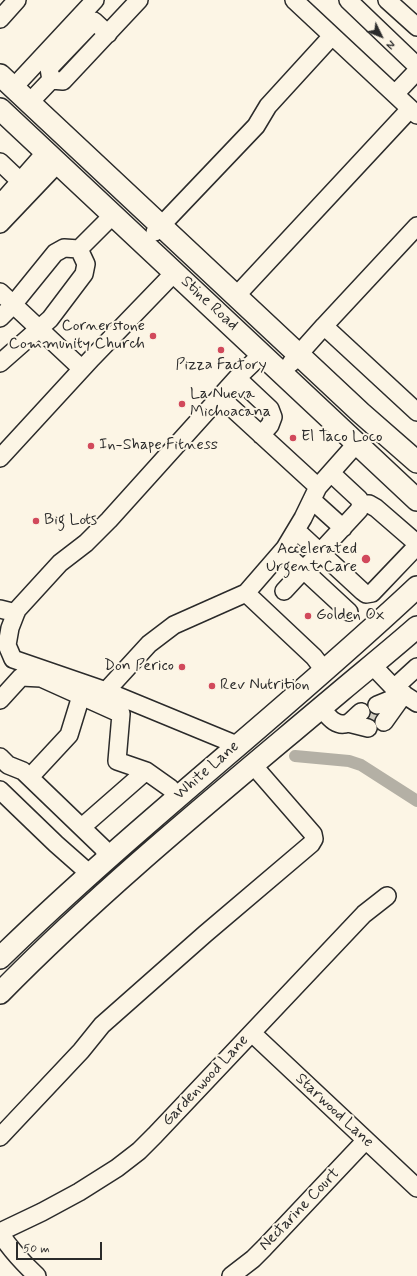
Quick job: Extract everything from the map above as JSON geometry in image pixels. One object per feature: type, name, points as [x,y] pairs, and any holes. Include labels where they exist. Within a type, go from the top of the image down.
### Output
[{"type":"main road","name":"Stine Road","points":[[7,81],[128,196],[158,229],[207,269],[236,296],[295,358],[417,462]]},
{"type":"main road","name":"Stine Road","points":[[0,109],[417,500]]},
{"type":"main road","points":[[52,157],[59,147],[105,188],[128,196]]},
{"type":"main road","points":[[113,214],[122,211],[158,229]]},
{"type":"main road","points":[[262,354],[274,352],[283,356],[295,358]]},
{"type":"main road","name":"White Lane","points":[[0,958],[108,857],[358,641],[417,586]]},
{"type":"main road","name":"White Lane","points":[[0,993],[33,960],[122,878],[255,763],[417,627]]},
{"type":"main road","points":[[255,763],[268,737],[322,690],[326,680],[324,670]]},
{"type":"main road","points":[[33,960],[48,929],[109,871],[108,857]]},
{"type":"street","points":[[0,19],[17,0]]},
{"type":"street","points":[[7,81],[95,0]]},
{"type":"street","points":[[29,103],[52,80],[63,81],[139,0]]},
{"type":"street","points":[[348,0],[417,66]]},
{"type":"street","points":[[387,0],[417,27]]},
{"type":"street","points":[[236,296],[414,112],[332,36],[300,2]]},
{"type":"street","points":[[158,229],[256,126],[268,106],[332,36]]},
{"type":"street","points":[[395,94],[417,72]]},
{"type":"street","points":[[0,204],[20,181],[52,157]]},
{"type":"street","points":[[0,224],[52,157]]},
{"type":"street","points":[[0,162],[20,181]]},
{"type":"street","points":[[79,250],[113,214]]},
{"type":"street","points":[[295,358],[417,226]]},
{"type":"street","points":[[0,318],[55,253],[64,248],[79,250]]},
{"type":"street","points":[[0,363],[50,319],[84,274],[86,264],[79,250]]},
{"type":"street","points":[[0,458],[82,369],[175,272]]},
{"type":"street","points":[[0,292],[82,369]]},
{"type":"street","points":[[324,326],[417,412]]},
{"type":"street","points":[[237,745],[106,691],[13,659],[7,645],[10,628],[8,611],[60,563],[86,543],[109,520],[237,378],[262,354]]},
{"type":"street","points":[[237,378],[270,409],[273,417],[270,425],[261,435]]},
{"type":"street","points":[[220,397],[261,435],[315,494],[343,528]]},
{"type":"street","points":[[106,691],[149,644],[174,625],[246,593],[283,551],[315,494],[331,473],[357,444]]},
{"type":"street","points":[[284,592],[359,510],[361,504],[359,499],[331,473]]},
{"type":"street","points":[[296,530],[362,591],[366,594],[372,593],[414,549],[415,544],[413,540],[376,508],[369,504],[361,504]]},
{"type":"street","points":[[283,551],[349,612]]},
{"type":"street","points":[[246,593],[314,657],[324,670]]},
{"type":"street","points":[[372,665],[405,695]]},
{"type":"street","points":[[381,714],[405,695],[417,667]]},
{"type":"street","points":[[0,700],[21,677],[41,678],[121,714],[117,761],[146,771],[170,788],[178,797]]},
{"type":"street","points":[[30,777],[69,735],[81,696]]},
{"type":"street","points":[[321,708],[332,721],[337,724],[364,720]]},
{"type":"street","points":[[0,757],[8,765],[23,771],[30,777],[103,848],[108,857]]},
{"type":"street","points":[[0,1137],[81,1051],[102,1025],[205,934],[311,844],[314,839],[313,834],[255,763]]},
{"type":"street","points":[[82,827],[146,771]]},
{"type":"street","points":[[0,790],[56,844],[90,874]]},
{"type":"street","name":"Gardenwood Lane","points":[[0,1232],[73,1195],[117,1168],[139,1151],[364,914],[386,896]]},
{"type":"street","name":"Starwood Lane","points":[[252,1032],[417,1188]]},
{"type":"street","name":"Nectarine Court","points":[[231,1276],[253,1259],[264,1248],[366,1140]]},
{"type":"street","points":[[0,1232],[7,1244],[21,1261],[37,1276]]},
{"type":"waterway","points":[[295,756],[349,761],[361,765],[417,801]]},
{"type":"tunnel","points":[[365,721],[381,714]]},
{"type":"place","name":"Cornerstone Community Church","points":[[153,336]]},
{"type":"place","name":"Pizza Factory","points":[[221,350]]},
{"type":"place","name":"La Nueva Michoacana","points":[[182,404]]},
{"type":"place","name":"El Taco Loco","points":[[293,438]]},
{"type":"place","name":"In-Shape Fitness","points":[[91,446]]},
{"type":"place","name":"Big Lots","points":[[36,521]]},
{"type":"place","name":"Accelerated Urgent Care","points":[[366,559]]},
{"type":"place","name":"Golden Ox","points":[[308,616]]},
{"type":"place","name":"Don Perico","points":[[182,667]]},
{"type":"place","name":"Rev Nutrition","points":[[212,686]]}]
